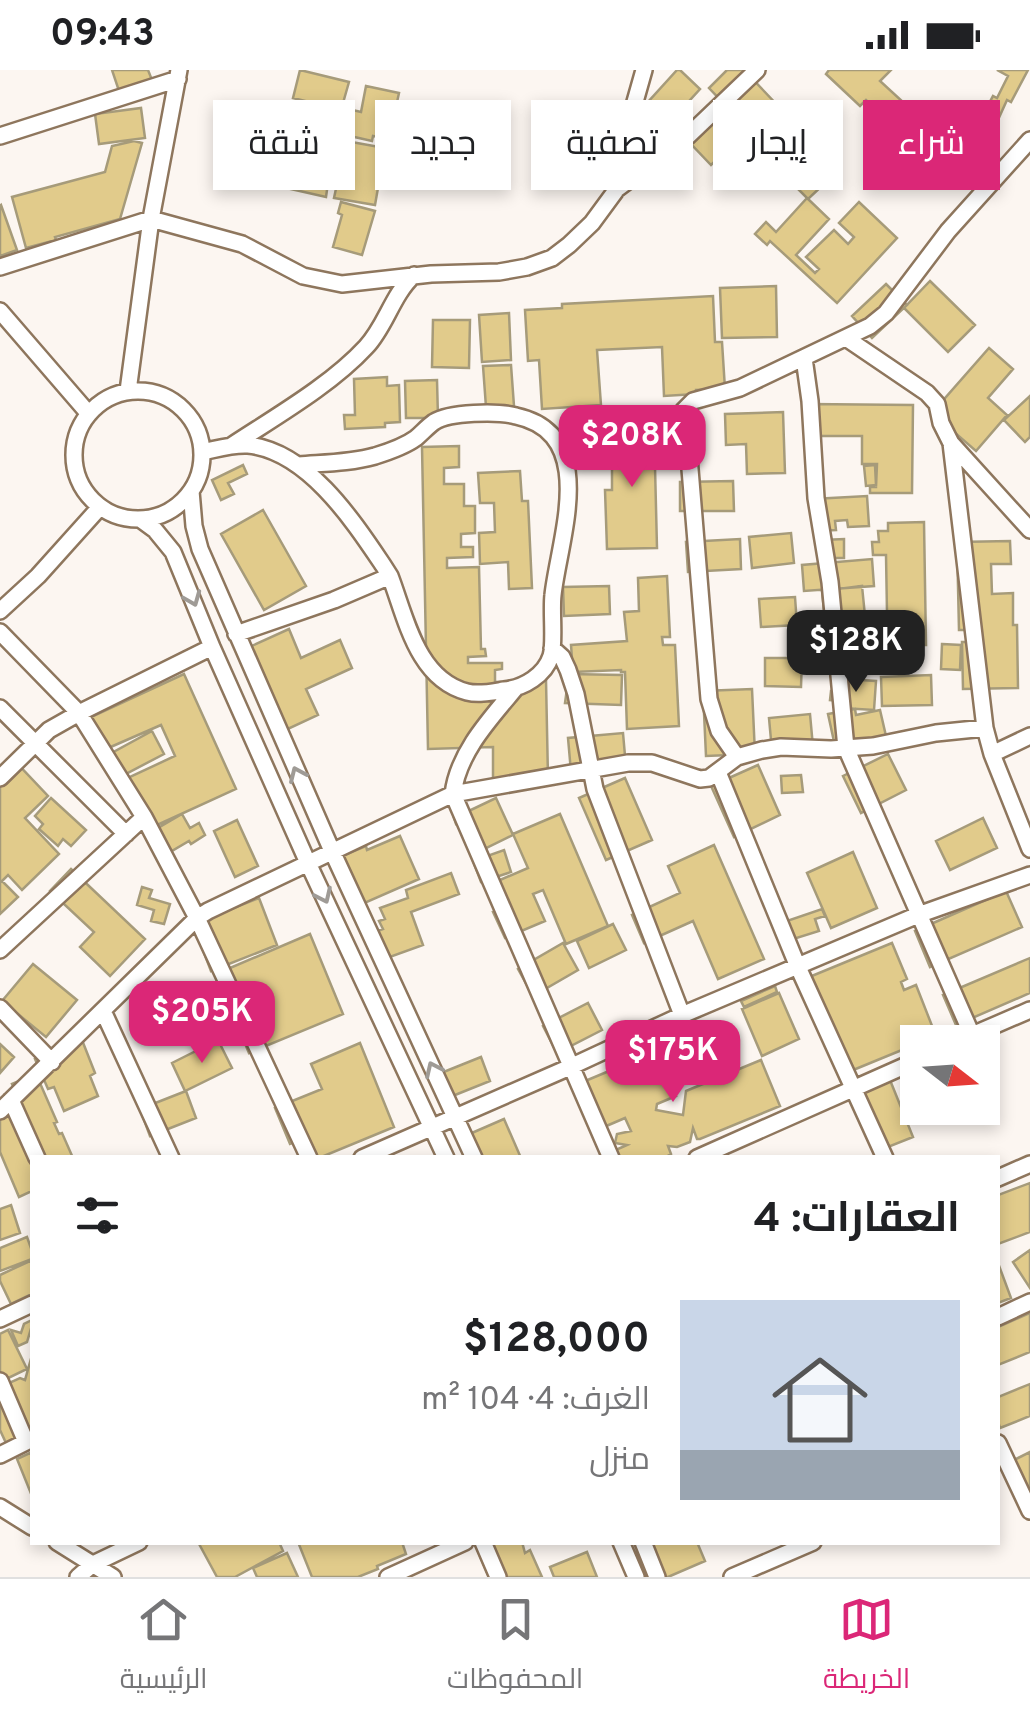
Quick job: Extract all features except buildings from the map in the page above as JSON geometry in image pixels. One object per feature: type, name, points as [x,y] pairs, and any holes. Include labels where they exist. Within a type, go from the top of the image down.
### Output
[{"type":"street","points":[[693,131],[757,70]]},
{"type":"street","points":[[635,100],[642,71]]},
{"type":"street","points":[[0,136],[178,74]]},
{"type":"street","points":[[128,392],[150,219],[178,74]]},
{"type":"street","points":[[737,757],[719,732],[709,699],[689,457],[682,416],[686,406],[740,388],[870,326],[886,313],[948,230],[1030,140]]},
{"type":"street","points":[[0,268],[150,219],[242,244],[283,267],[322,282],[342,284],[414,275],[500,272],[527,268],[552,258],[592,223],[616,190]]},
{"type":"street","points":[[232,446],[353,361],[380,330],[398,294],[414,275]]},
{"type":"street","points":[[0,311],[89,414]]},
{"type":"street","points":[[846,338],[927,393],[936,404],[950,443],[985,728],[1030,850]]},
{"type":"street","points":[[804,358],[817,508],[830,582],[846,748],[918,915],[959,1025]]},
{"type":"street","points":[[128,392],[150,392],[170,399],[198,431],[202,452],[200,472],[191,491],[177,506],[140,519],[119,516],[100,506],[86,492],[76,473],[74,452],[78,432],[89,414],[106,399],[128,392]]},
{"type":"street","points":[[299,465],[375,456],[406,444],[446,417],[506,414],[542,426],[565,459],[570,494],[552,598],[551,657],[541,673],[515,689],[474,741],[454,778],[453,794],[610,1155]]},
{"type":"street","points":[[950,443],[1030,530]]},
{"type":"street","points":[[202,452],[247,445],[271,450],[299,465],[316,478],[390,576],[424,662],[434,674],[464,692],[515,689]]},
{"type":"street","points":[[191,491],[200,548],[236,634],[473,1155]]},
{"type":"street","points":[[0,611],[38,576],[100,506]]},
{"type":"street","points":[[140,519],[155,530],[172,552],[308,862],[445,1155]]},
{"type":"street","points":[[236,634],[390,576]]},
{"type":"street","points":[[0,632],[79,713],[144,817],[197,918],[309,1155]]},
{"type":"street","points":[[0,778],[50,730],[212,648]]},
{"type":"street","points":[[552,648],[562,658],[576,694],[594,789],[682,1014]]},
{"type":"street","points":[[0,708],[126,834]]},
{"type":"street","points":[[35,1155],[6,1106],[197,918],[453,794],[628,764],[652,763],[700,779],[709,778],[737,757],[781,747],[873,746],[985,728]]},
{"type":"street","points":[[992,754],[1030,736]]},
{"type":"street","points":[[718,772],[798,967],[884,1155]]},
{"type":"street","points":[[0,950],[144,817]]},
{"type":"street","points":[[369,1155],[682,1014],[918,915],[1030,875]]},
{"type":"street","points":[[0,1008],[52,1062]]},
{"type":"street","points":[[996,1025],[1030,1010]]},
{"type":"street","points":[[103,1011],[170,1155]]},
{"type":"street","points":[[705,1155],[900,1068]]},
{"type":"street","points":[[1000,1177],[1030,1164]]},
{"type":"street","points":[[1000,1316],[1030,1302]]},
{"type":"street","points":[[0,1318],[30,1305]]},
{"type":"street","points":[[0,1380],[29,1441],[0,1454]]},
{"type":"street","points":[[1000,1452],[1030,1511]]},
{"type":"street","points":[[0,1507],[30,1526]]},
{"type":"street","points":[[62,1545],[113,1577]]},
{"type":"street","points":[[78,1577],[92,1564],[133,1545]]},
{"type":"street","points":[[388,1577],[458,1545]]},
{"type":"street","points":[[484,1545],[498,1577]]},
{"type":"street","points":[[622,1545],[636,1577]]},
{"type":"street","points":[[644,1545],[657,1577]]},
{"type":"street","points":[[732,1577],[788,1548]]}]
